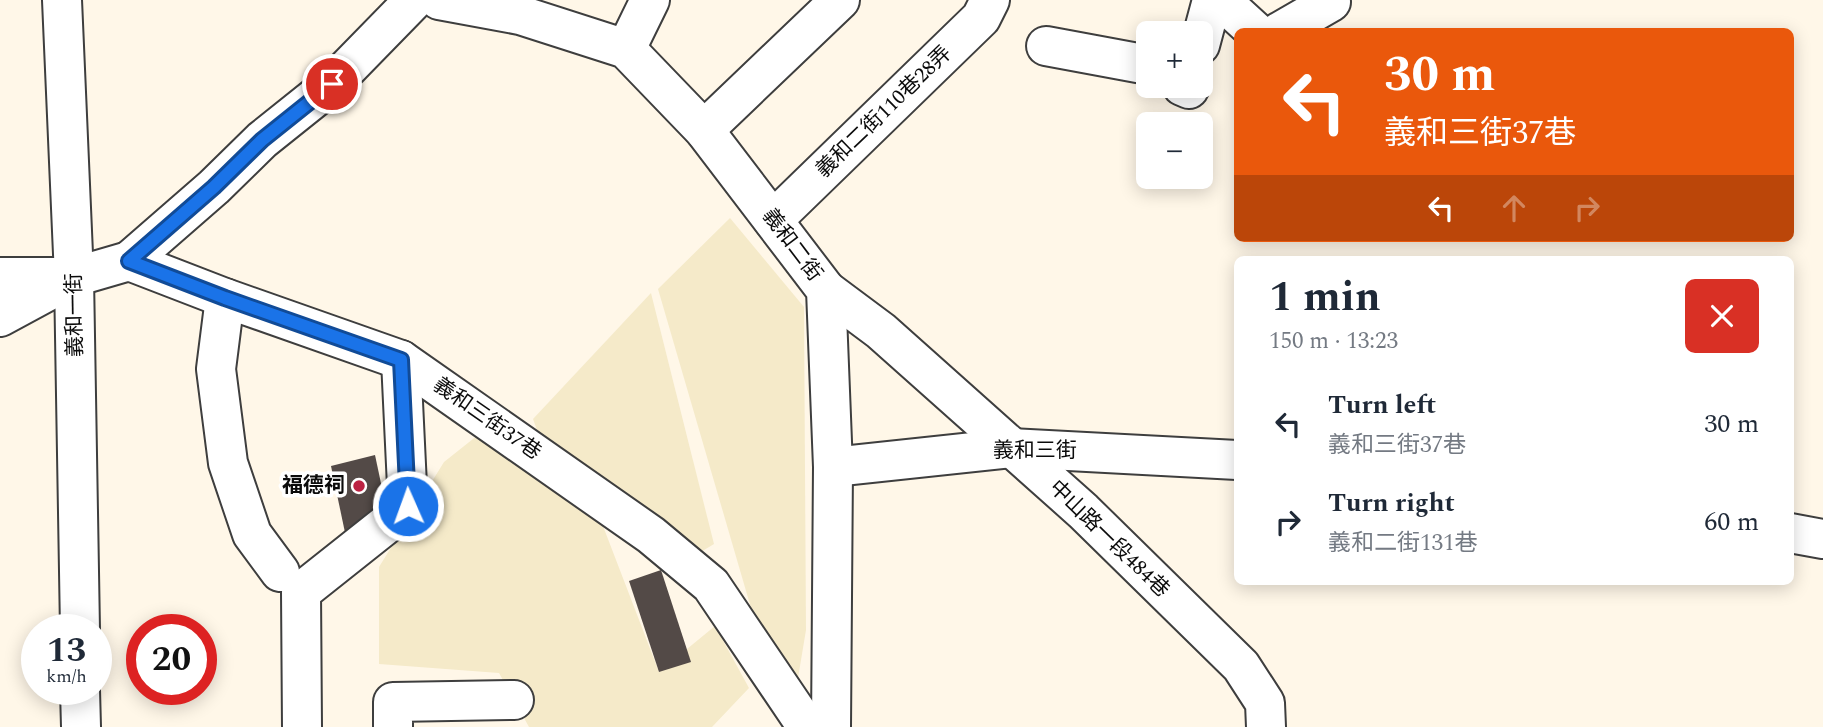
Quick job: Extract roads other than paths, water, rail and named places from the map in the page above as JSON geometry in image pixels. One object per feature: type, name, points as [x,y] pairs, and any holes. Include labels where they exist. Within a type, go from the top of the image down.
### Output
[{"type":"street","name":"義和一街","points":[[62,0],[75,277],[80,614]]},
{"type":"street","points":[[0,317],[75,277],[129,261],[214,187],[262,140],[332,84],[414,0]]},
{"type":"street","name":"義和二街","points":[[439,0],[520,15],[626,49],[704,130],[826,290],[833,467],[831,727]]},
{"type":"street","points":[[626,49],[650,0]]},
{"type":"street","points":[[704,130],[840,0]]},
{"type":"street","name":"義和二街110巷28弄","points":[[773,220],[981,18],[990,0]]},
{"type":"street","points":[[1206,21],[1212,0]]},
{"type":"street","points":[[1222,0],[1252,28]]},
{"type":"street","points":[[1286,28],[1331,2]]},
{"type":"street","points":[[1046,46],[1136,63]]},
{"type":"street","name":"義和三街37巷","points":[[129,261],[401,360],[651,535],[711,585],[807,727]]},
{"type":"street","points":[[0,277],[75,277]]},
{"type":"street","name":"中山路一段484巷","points":[[826,290],[881,331],[1083,511],[1241,666],[1265,703],[1266,727]]},
{"type":"street","points":[[225,298],[216,369],[228,463],[252,534],[280,572]]},
{"type":"street","points":[[302,727],[302,592],[408,506],[401,360]]},
{"type":"street","name":"義和三街","points":[[833,467],[1011,448],[1234,460]]},
{"type":"street","points":[[1794,534],[1823,539]]},
{"type":"street","points":[[394,727],[393,702],[513,700]]},
{"type":"street","points":[[80,705],[81,727]]},
{"type":"place","name":"福德祠","points":[[359,486]]}]
